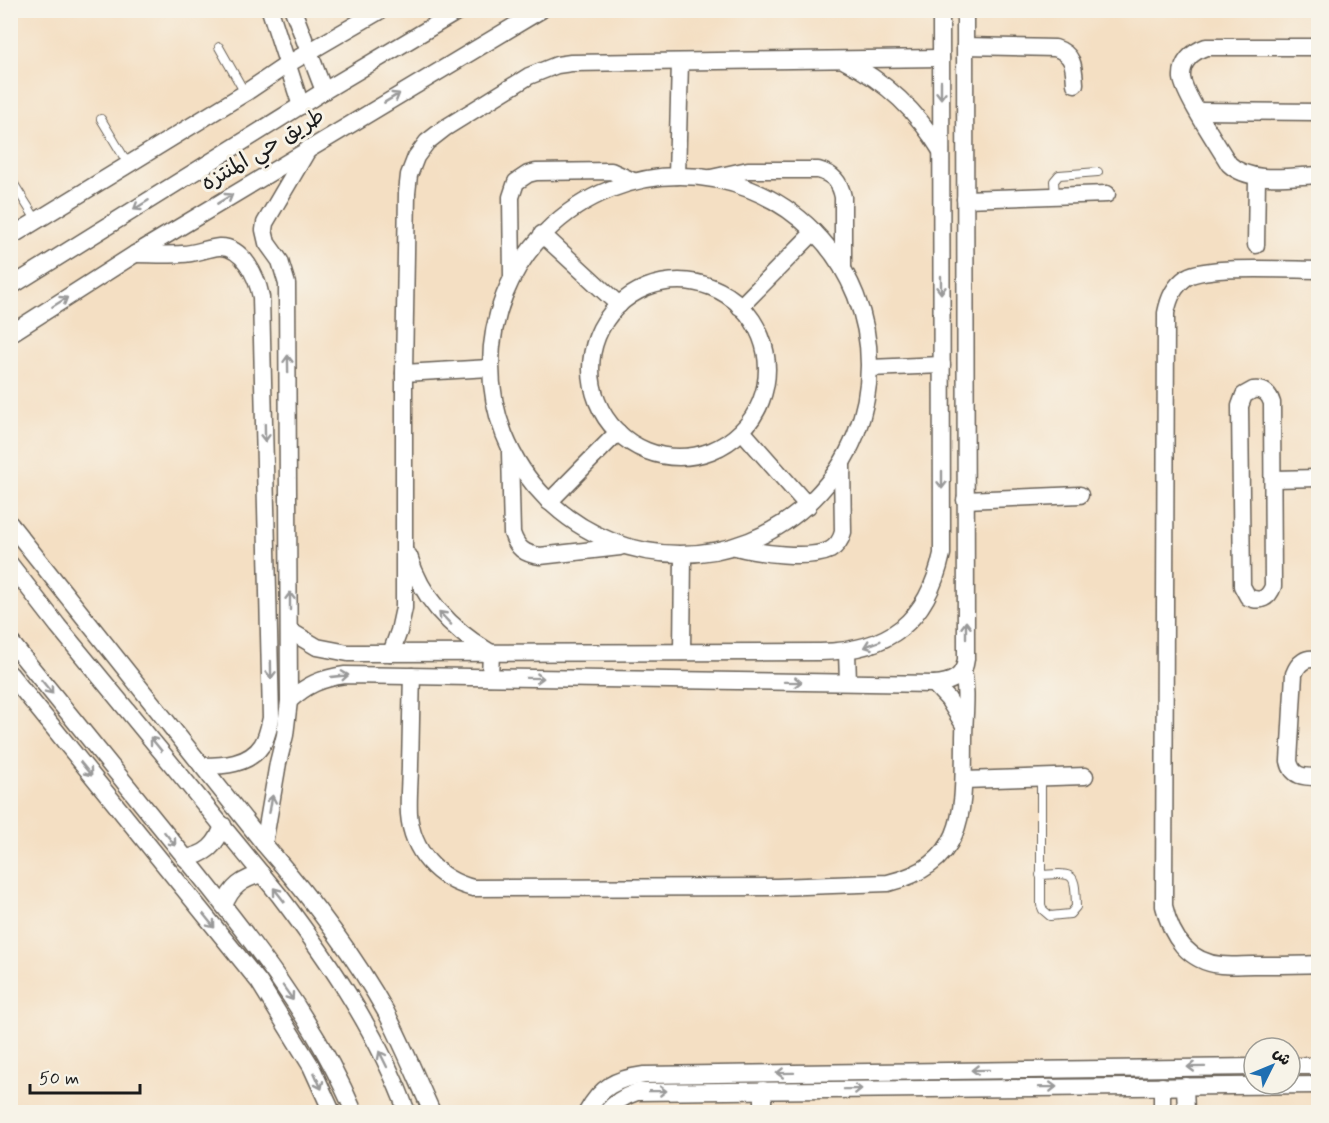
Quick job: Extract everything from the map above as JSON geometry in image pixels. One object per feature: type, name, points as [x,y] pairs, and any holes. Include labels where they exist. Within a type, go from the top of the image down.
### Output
[{"type":"street","points":[[270,10],[301,106]]},
{"type":"street","points":[[293,10],[324,91]]},
{"type":"street","name":"طريق حي المنتزه","points":[[10,287],[324,91],[460,10]]},
{"type":"street","name":"طريق حي المنتزه","points":[[10,334],[18,322],[541,10]]},
{"type":"street","points":[[10,237],[377,11]]},
{"type":"street","points":[[290,631],[317,647],[332,651],[391,653],[847,652],[867,647],[886,638],[911,619],[930,594],[938,575],[942,554],[940,18],[965,18],[966,659],[963,670],[967,703],[964,724],[963,803],[959,824],[950,843],[936,860],[922,871],[888,883],[777,887],[473,888],[460,885],[440,874],[427,861],[417,845],[411,827],[409,813],[412,676]]},
{"type":"street","points":[[964,46],[1062,50],[1074,66],[1075,84]]},
{"type":"street","points":[[1318,47],[1206,47],[1197,50],[1186,62],[1182,78],[1184,86],[1229,164],[1242,174],[1257,177],[1318,175]]},
{"type":"street","points":[[391,653],[402,620],[405,546],[404,373],[407,193],[416,157],[427,142],[445,128],[529,76],[557,65],[940,58]]},
{"type":"street","points":[[842,60],[872,76],[899,97],[929,132],[941,152]]},
{"type":"street","points":[[677,176],[680,62]]},
{"type":"street","points":[[1198,111],[1318,112]]},
{"type":"street","points":[[264,844],[285,735],[289,701],[290,552],[287,284],[280,261],[270,248],[264,230],[267,216],[309,148]]},
{"type":"street","points":[[710,178],[748,170],[828,173],[836,179],[843,197],[843,269]]},
{"type":"street","points":[[512,276],[511,197],[512,189],[521,177],[536,172],[610,171],[633,181]]},
{"type":"street","points":[[677,176],[710,178],[739,185],[766,197],[792,213],[814,232],[843,269],[855,292],[868,342],[870,368],[866,402],[857,434],[842,465],[827,486],[808,506],[786,523],[762,537],[736,547],[710,553],[683,555],[653,553],[624,547],[597,536],[572,521],[549,502],[527,478],[510,450],[499,423],[490,368],[492,336],[500,305],[512,276],[525,254],[561,216],[608,189],[633,181],[677,176]]},
{"type":"street","points":[[1256,245],[1257,177]]},
{"type":"street","points":[[965,199],[1107,194]]},
{"type":"street","points":[[740,307],[814,232]]},
{"type":"street","points":[[542,234],[619,305]]},
{"type":"street","points":[[240,254],[254,249],[265,237]]},
{"type":"street","points":[[135,254],[182,254],[221,247],[235,250],[256,278],[262,307],[271,718],[262,746],[255,752],[237,763],[224,766],[202,766]]},
{"type":"street","points":[[256,278],[280,261]]},
{"type":"street","points":[[941,261],[964,261]]},
{"type":"street","points":[[1318,270],[1199,272],[1180,283],[1168,302],[1166,324],[1164,906],[1168,923],[1176,939],[1188,952],[1203,961],[1220,965],[1318,964]]},
{"type":"street","points":[[673,282],[702,285],[716,290],[740,307],[750,317],[762,342],[767,369],[760,402],[751,420],[742,431],[732,440],[714,450],[694,456],[680,457],[666,456],[640,448],[618,432],[601,409],[592,382],[591,368],[596,340],[602,327],[619,305],[644,289],[673,282]]},
{"type":"street","points":[[870,368],[942,365]]},
{"type":"street","points":[[404,373],[490,368]]},
{"type":"street","points":[[1253,390],[1263,391],[1272,402],[1274,478],[1273,586],[1267,597],[1254,600],[1248,597],[1242,586],[1240,406],[1244,395],[1253,390]]},
{"type":"street","points":[[264,404],[288,403]]},
{"type":"street","points":[[942,424],[965,423]]},
{"type":"street","points":[[742,431],[808,506]]},
{"type":"street","points":[[549,502],[618,432]]},
{"type":"street","points":[[510,450],[512,533],[515,543],[521,550],[530,555],[540,556],[624,547]]},
{"type":"street","points":[[736,547],[778,555],[820,553],[835,546],[841,540],[843,532],[842,465]]},
{"type":"street","points":[[1274,478],[1318,478]]},
{"type":"street","points":[[965,500],[1080,495]]},
{"type":"street","points":[[10,524],[332,928],[384,1009],[408,1056],[432,1113]]},
{"type":"street","points":[[405,546],[420,583],[443,616],[457,631],[491,652]]},
{"type":"street","points":[[268,553],[290,552]]},
{"type":"street","points":[[942,554],[965,553]]},
{"type":"street","points":[[682,652],[683,555]]},
{"type":"street","points":[[10,564],[58,626],[223,825],[311,937],[339,978],[363,1020],[386,1063],[407,1113]]},
{"type":"street","points":[[10,641],[261,954],[304,1016],[341,1083],[354,1113]]},
{"type":"street","points":[[490,677],[491,652]]},
{"type":"street","points":[[626,679],[628,652]]},
{"type":"street","points":[[753,652],[753,681]]},
{"type":"street","points":[[847,652],[848,682]]},
{"type":"street","points":[[1318,660],[1308,659],[1301,662],[1294,674],[1289,761],[1290,766],[1302,777],[1318,777]]},
{"type":"street","points":[[289,701],[308,686],[330,677],[345,675],[934,684],[952,681],[963,670]]},
{"type":"street","points":[[10,674],[259,982],[312,1066],[332,1113]]},
{"type":"street","points":[[934,684],[954,707],[964,724]]},
{"type":"street","points":[[64,742],[80,728]]},
{"type":"street","points":[[267,735],[285,735]]},
{"type":"street","points":[[255,752],[278,764]]},
{"type":"street","points":[[964,780],[1084,777]]},
{"type":"street","points":[[185,858],[206,852],[220,836],[223,825]]},
{"type":"street","points":[[224,906],[228,897],[242,881],[262,874]]},
{"type":"street","points":[[363,1020],[384,1009]]},
{"type":"street","points":[[1302,1066],[1318,1066]]},
{"type":"street","points":[[587,1113],[595,1099],[608,1086],[625,1078],[644,1075],[1242,1067]]},
{"type":"street","points":[[607,1113],[624,1096],[637,1092],[1318,1084]]},
{"type":"street","points":[[1162,1086],[1162,1113]]},
{"type":"street","points":[[1185,1086],[1186,1113]]},
{"type":"street","points":[[763,1090],[764,1113]]},
{"type":"lane","points":[[219,47],[245,93]]},
{"type":"lane","points":[[101,119],[128,164]]},
{"type":"lane","points":[[1055,196],[1054,181],[1062,173],[1098,172]]},
{"type":"lane","points":[[10,178],[37,221]]},
{"type":"lane","points":[[1040,875],[1065,873],[1073,878],[1076,883],[1076,907],[1070,914],[1050,916],[1043,910],[1040,875],[1041,778]]}]
